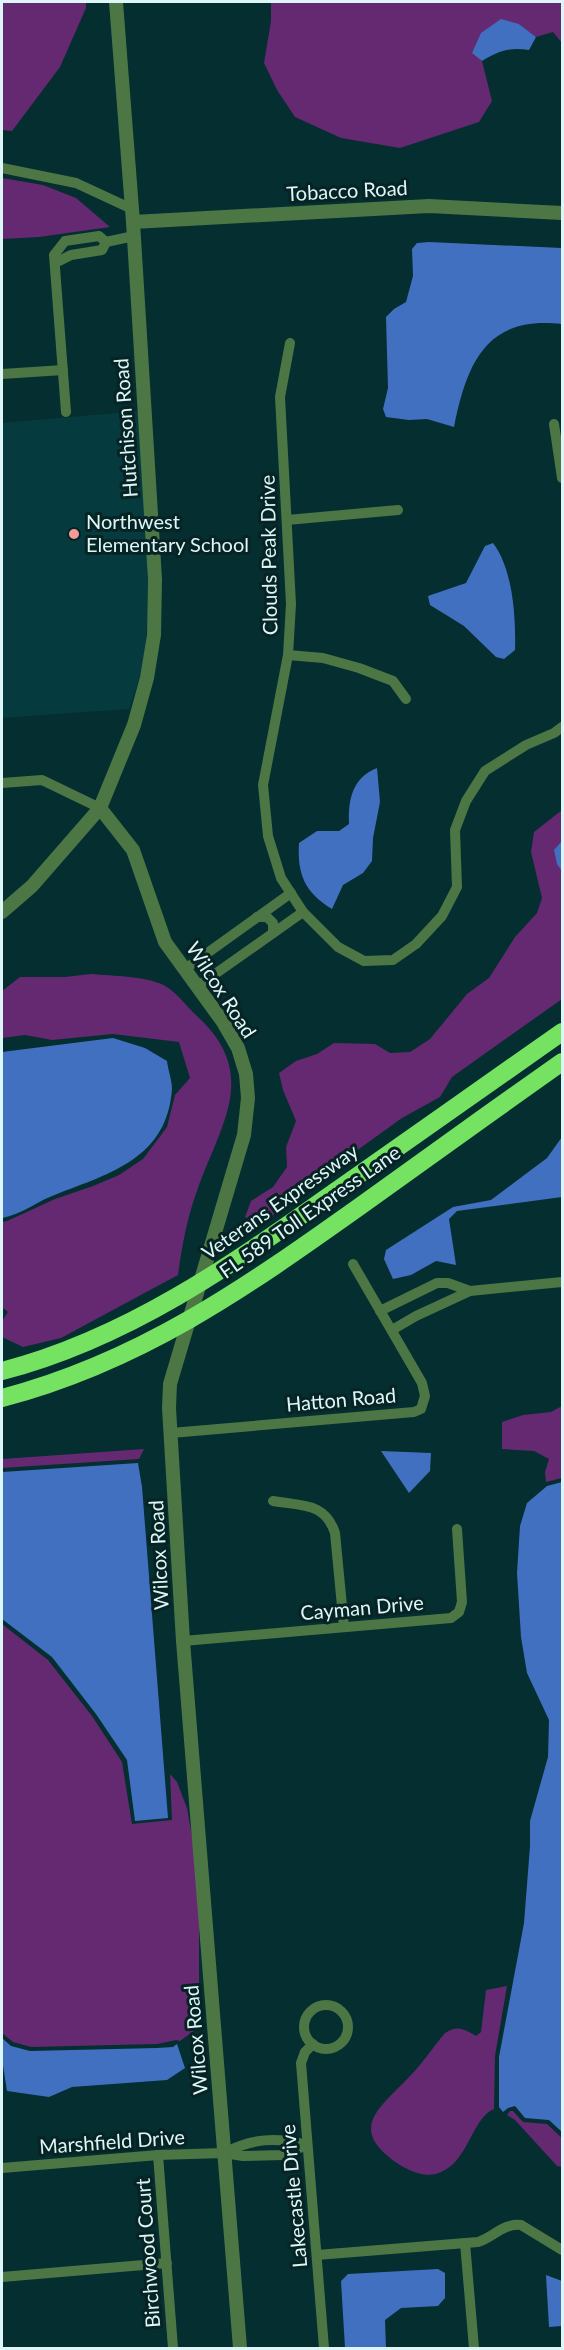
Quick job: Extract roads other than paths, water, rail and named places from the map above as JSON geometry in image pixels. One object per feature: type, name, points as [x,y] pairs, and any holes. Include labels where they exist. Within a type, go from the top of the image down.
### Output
[{"type":"highway","name":"Veterans Expressway","points":[[2,1371],[72,1348],[148,1314],[202,1283],[257,1247],[562,1032]]},
{"type":"highway","name":"FL 589 Toll Express Lane","points":[[240,1296],[562,1062]]},
{"type":"highway","points":[[2,1398],[135,1355],[185,1335],[562,1075]]},
{"type":"highway","points":[[2,1408],[72,1386],[135,1355]]},
{"type":"street","name":"Hutchison Road","points":[[2,912],[32,886],[100,808],[134,725],[147,678],[154,634],[155,579],[133,215],[116,2]]},
{"type":"street","name":"Tobacco Road","points":[[2,168],[76,183],[133,215],[429,206],[562,213]]},
{"type":"street","points":[[66,412],[54,255],[65,241],[99,237],[106,242],[134,236]]},
{"type":"street","points":[[88,238],[91,253]]},
{"type":"street","points":[[56,261],[71,255],[102,250],[106,242]]},
{"type":"street","name":"Clouds Peak Drive","points":[[290,343],[280,397],[291,604],[288,656],[263,785],[268,836],[281,878],[303,912],[338,947],[364,961],[393,960],[416,944],[442,916],[457,887],[455,830],[466,801],[485,771],[526,746],[554,734],[562,727]]},
{"type":"street","points":[[2,374],[63,370]]},
{"type":"street","points":[[554,424],[562,478]]},
{"type":"street","points":[[287,520],[398,510]]},
{"type":"street","points":[[288,656],[323,658],[359,668],[393,681],[406,699]]},
{"type":"street","points":[[2,783],[42,780],[100,808]]},
{"type":"street","name":"Wilcox Road","points":[[100,808],[133,850],[165,942],[223,1022],[238,1048],[246,1074],[248,1098],[244,1135],[170,1384],[169,1408],[183,1641],[240,2349]]},
{"type":"street","points":[[185,969],[291,893]]},
{"type":"street","points":[[198,986],[303,912]]},
{"type":"street","points":[[257,916],[267,917],[273,923],[273,932]]},
{"type":"street","name":"Hatton Road","points":[[171,1433],[414,1412],[421,1409],[425,1403],[425,1390],[353,1264]]},
{"type":"street","points":[[381,1311],[442,1282],[470,1291]]},
{"type":"street","points":[[392,1330],[470,1291],[562,1282]]},
{"type":"street","points":[[420,1291],[428,1310]]},
{"type":"street","points":[[273,1501],[320,1509],[331,1521],[335,1533],[344,1627]]},
{"type":"street","name":"Cayman Drive","points":[[183,1641],[451,1618],[459,1612],[462,1602],[457,1529]]},
{"type":"street","points":[[328,2005],[341,2011],[347,2024],[340,2044],[326,2049],[313,2044],[308,2039],[304,2025],[309,2013],[315,2008],[328,2005]]},
{"type":"street","name":"Lakecastle Drive","points":[[313,2044],[305,2052],[302,2063],[324,2349]]},
{"type":"street","name":"Marshfield Drive","points":[[2,2168],[225,2153],[243,2143],[282,2139],[307,2145]]},
{"type":"street","name":"Birchwood Court","points":[[159,2156],[173,2349]]},
{"type":"street","points":[[317,2254],[465,2243],[489,2238],[507,2225],[513,2224],[521,2225],[562,2250]]},
{"type":"street","points":[[465,2243],[474,2349]]},
{"type":"street","points":[[2,2277],[167,2263]]},
{"type":"water","points":[[501,19],[519,24],[536,37],[529,50],[504,51],[482,61],[472,53],[481,33]]},
{"type":"water","points":[[417,243],[562,248],[562,324],[536,323],[515,327],[498,335],[474,363],[459,404],[454,427],[427,419],[409,420],[386,417],[383,409],[388,388],[386,317],[406,302],[413,276],[412,249]]},
{"type":"water","points":[[493,543],[505,566],[514,609],[515,650],[504,659],[496,657],[464,626],[430,605],[428,596],[466,583],[485,546]]},
{"type":"water","points":[[377,768],[380,802],[373,838],[372,861],[363,873],[343,885],[332,909],[315,896],[305,882],[301,873],[299,843],[317,831],[339,831],[349,824],[349,807],[353,791],[362,778]]},
{"type":"water","points":[[562,841],[562,871],[557,864],[554,850]]},
{"type":"water","points":[[113,1038],[145,1048],[167,1061],[172,1089],[168,1112],[160,1132],[133,1160],[116,1170],[2,1218],[2,1052]]},
{"type":"water","points":[[562,1137],[562,1197],[457,1211],[449,1219],[456,1265],[436,1261],[411,1275],[393,1279],[384,1259],[386,1250],[453,1207],[491,1200],[547,1158]]},
{"type":"water","points":[[381,1451],[431,1453],[430,1471],[409,1493]]},
{"type":"water","points":[[138,1463],[142,1487],[168,1818],[135,1821],[127,1760],[96,1714],[52,1657],[2,1619],[2,1472]]},
{"type":"water","points":[[562,1482],[562,2132],[549,2120],[525,2118],[515,2106],[503,2112],[499,2107],[499,2057],[524,1923],[530,1821],[548,1757],[549,1720],[527,1673],[521,1637],[517,1573],[520,1526],[527,1503],[547,1486]]},
{"type":"water","points":[[2,2038],[11,2046],[30,2051],[157,2048],[173,2047],[177,2044],[185,2068],[167,2080],[72,2087],[49,2097],[7,2091],[2,2059]]},
{"type":"water","points":[[438,2269],[445,2273],[445,2298],[438,2306],[401,2308],[385,2320],[386,2348],[345,2348],[341,2281],[348,2274]]},
{"type":"water","points":[[546,2275],[562,2281],[562,2326],[549,2327]]},
{"type":"place","name":"Northwest Elementary School","points":[[74,534]]}]
